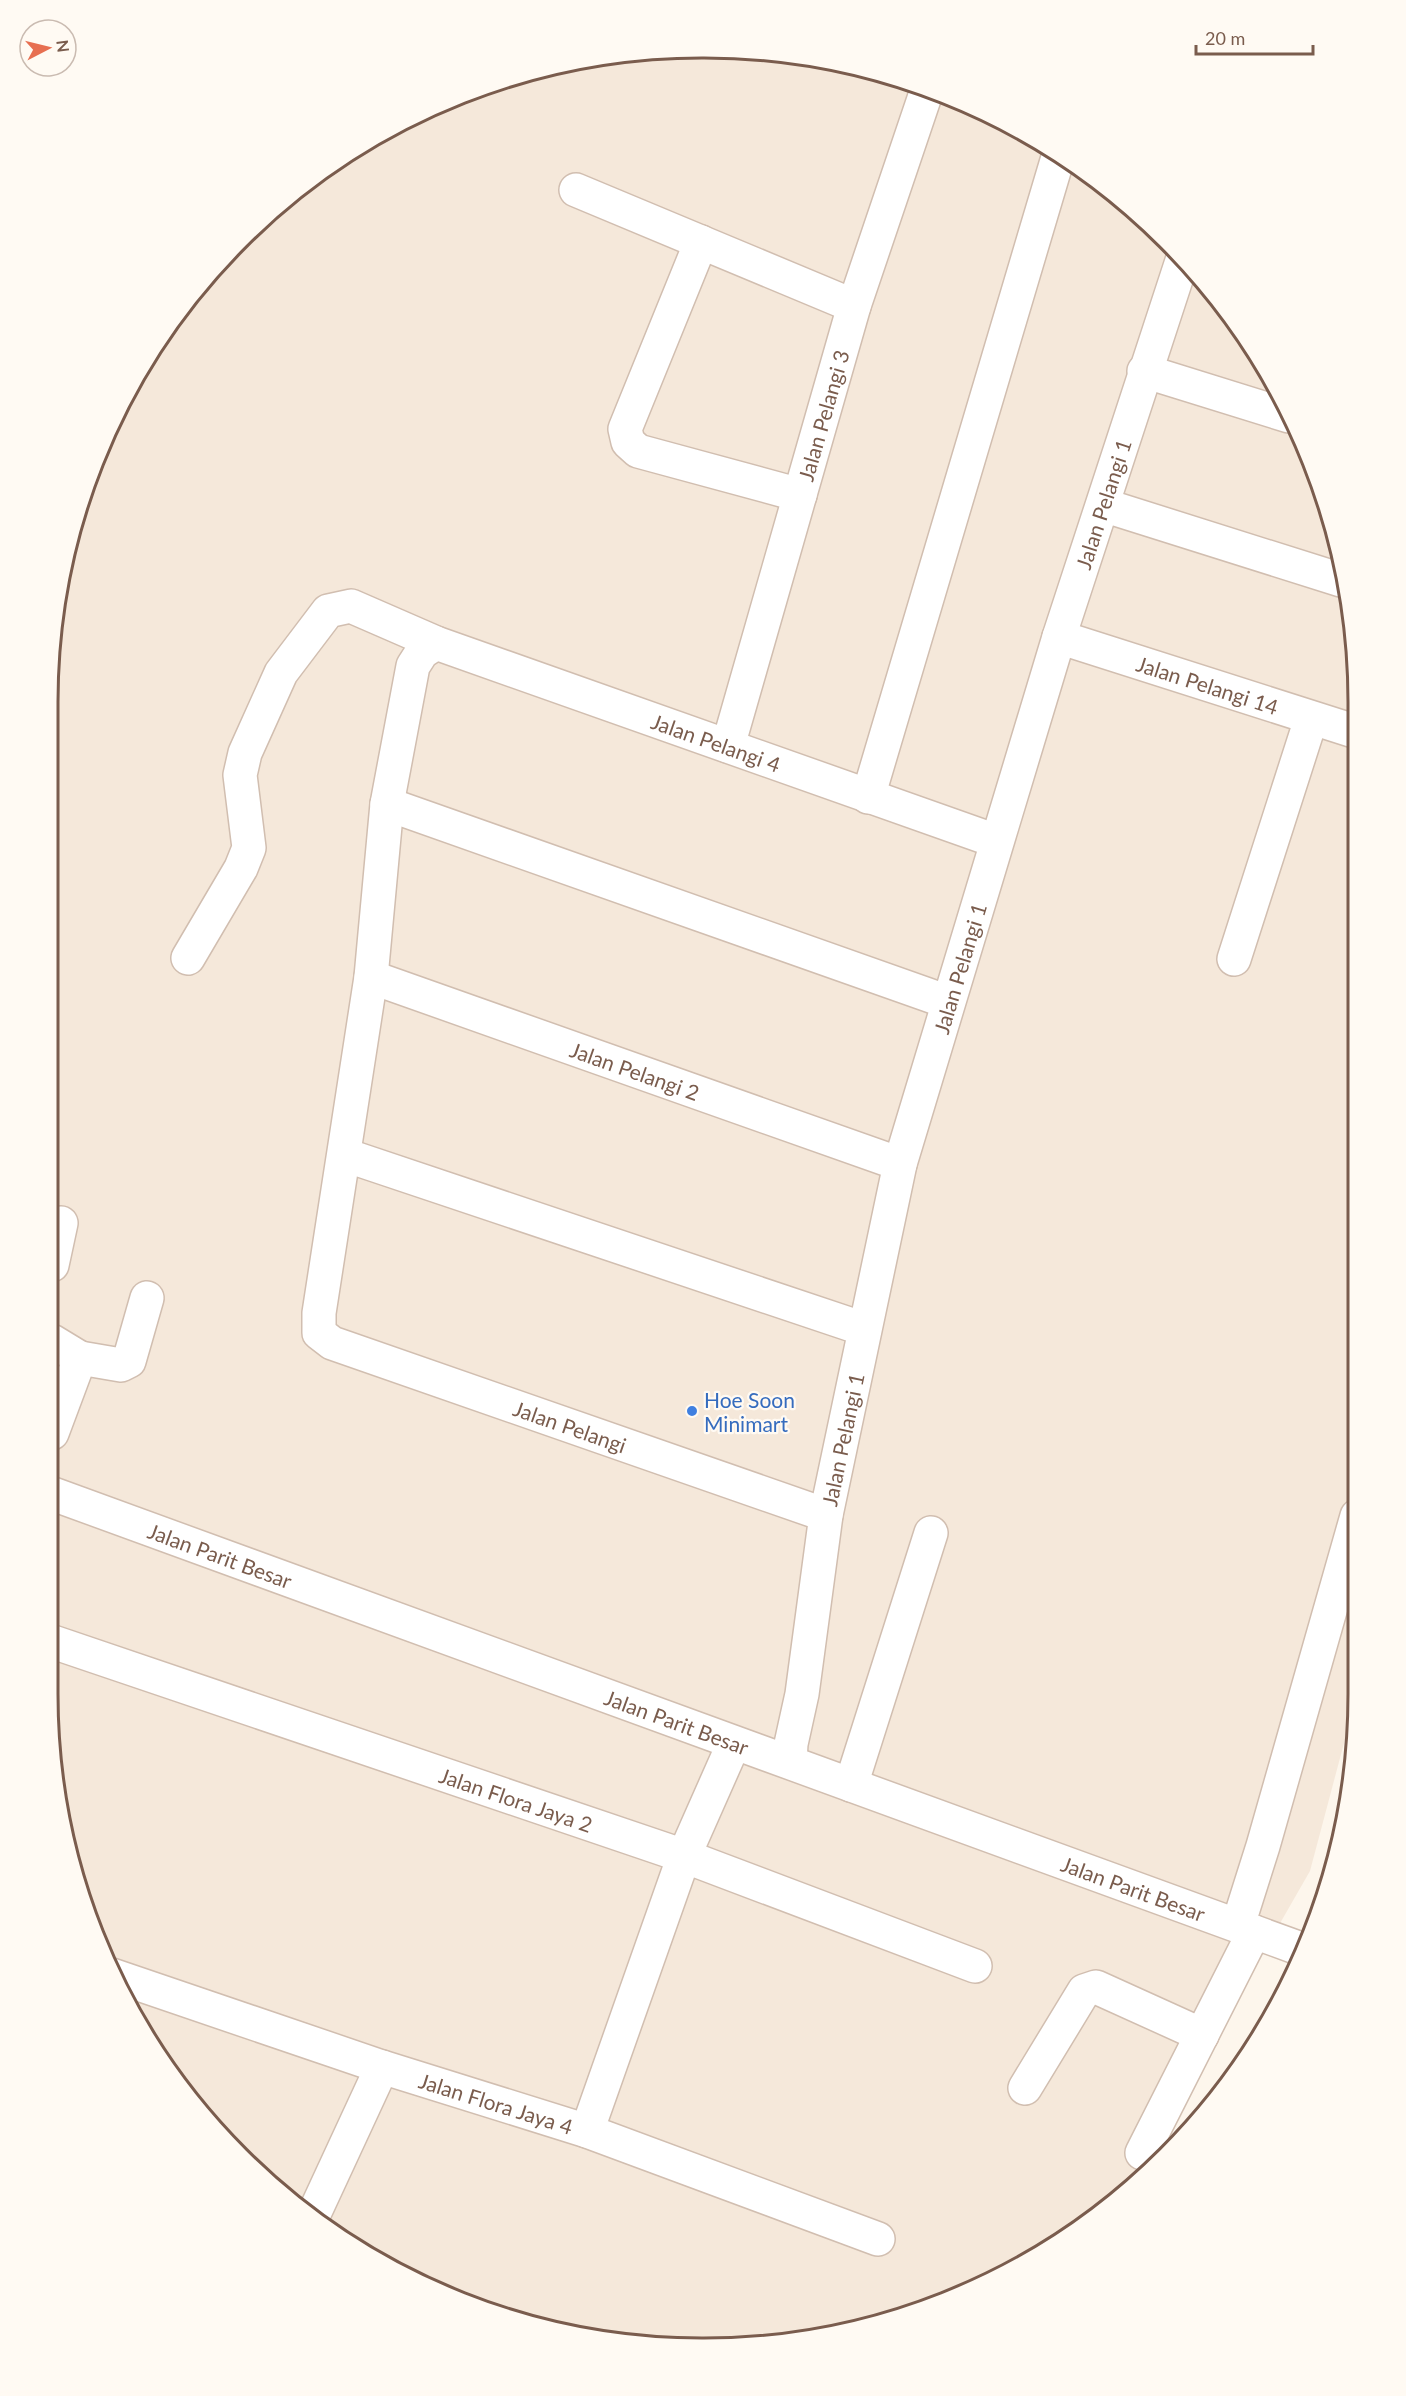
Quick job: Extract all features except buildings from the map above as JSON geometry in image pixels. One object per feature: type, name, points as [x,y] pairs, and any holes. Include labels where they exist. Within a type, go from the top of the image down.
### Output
[{"type":"street","name":"Jalan Pelangi 3","points":[[728,746],[854,306],[924,98]]},
{"type":"street","points":[[868,797],[1056,164]]},
{"type":"street","points":[[576,190],[854,306]]},
{"type":"street","points":[[701,242],[625,429],[628,442],[638,451],[800,495]]},
{"type":"street","name":"Jalan Pelangi 1","points":[[790,1753],[802,1694],[826,1515],[900,1164],[1059,637],[1144,371],[1179,269]]},
{"type":"street","points":[[1144,371],[1278,413]]},
{"type":"street","points":[[1103,505],[1335,578]]},
{"type":"street","name":"Jalan Pelangi 4","points":[[188,958],[241,868],[249,848],[240,775],[245,753],[281,673],[328,611],[351,606],[436,643],[996,842]]},
{"type":"street","name":"Jalan Pelangi 14","points":[[1059,637],[1348,729]]},
{"type":"street","points":[[436,643],[422,652],[412,666],[387,804],[371,977],[345,1155],[864,1329]]},
{"type":"street","points":[[1234,959],[1311,718]]},
{"type":"street","points":[[387,804],[948,1002]]},
{"type":"street","name":"Jalan Pelangi 2","points":[[371,977],[900,1164]]},
{"type":"street","name":"Jalan Pelangi","points":[[345,1155],[319,1312],[319,1333],[332,1343],[826,1515]]},
{"type":"street","points":[[58,1236],[61,1222]]},
{"type":"street","points":[[58,1345],[81,1358],[121,1365],[129,1362],[147,1298]]},
{"type":"street","points":[[58,1417],[81,1358]]},
{"type":"street","name":"Jalan Parit Besar","points":[[58,1496],[734,1743],[790,1753],[851,1785],[1295,1947]]},
{"type":"street","points":[[851,1785],[931,1533]]},
{"type":"street","points":[[1142,2152],[1202,2035],[1246,1929],[1251,1884],[1348,1548]]},
{"type":"street","name":"Jalan Flora Jaya 2","points":[[58,1644],[684,1856],[975,1966]]},
{"type":"street","points":[[587,2131],[684,1856],[734,1743]]},
{"type":"street","name":"Jalan Flora Jaya 4","points":[[126,1980],[382,2067],[587,2131],[878,2239]]},
{"type":"street","points":[[1025,2088],[1084,1991],[1096,1987],[1202,2035]]},
{"type":"street","points":[[317,2208],[382,2067]]},
{"type":"shaded area","points":[[703,58],[787,64],[870,80],[910,93],[988,125],[1025,145],[1061,167],[1128,218],[1188,278],[1214,311],[1239,345],[1281,418],[1298,456],[1326,536],[1342,619],[1348,703],[1348,1693],[1346,1736],[1310,1871],[1141,2166],[1128,2178],[1061,2229],[988,2271],[950,2288],[870,2316],[787,2332],[745,2336],[703,2338],[619,2332],[536,2316],[456,2288],[381,2251],[345,2229],[311,2204],[247,2149],[218,2118],[167,2051],[125,1978],[108,1940],[80,1860],[64,1777],[58,1693],[58,703],[64,619],[80,536],[108,456],[125,418],[167,345],[218,278],[278,218],[345,167],[418,125],[456,108],[536,80],[619,64],[661,60]]},
{"type":"place","name":"Hoe Soon Minimart","points":[[692,1411]]}]
